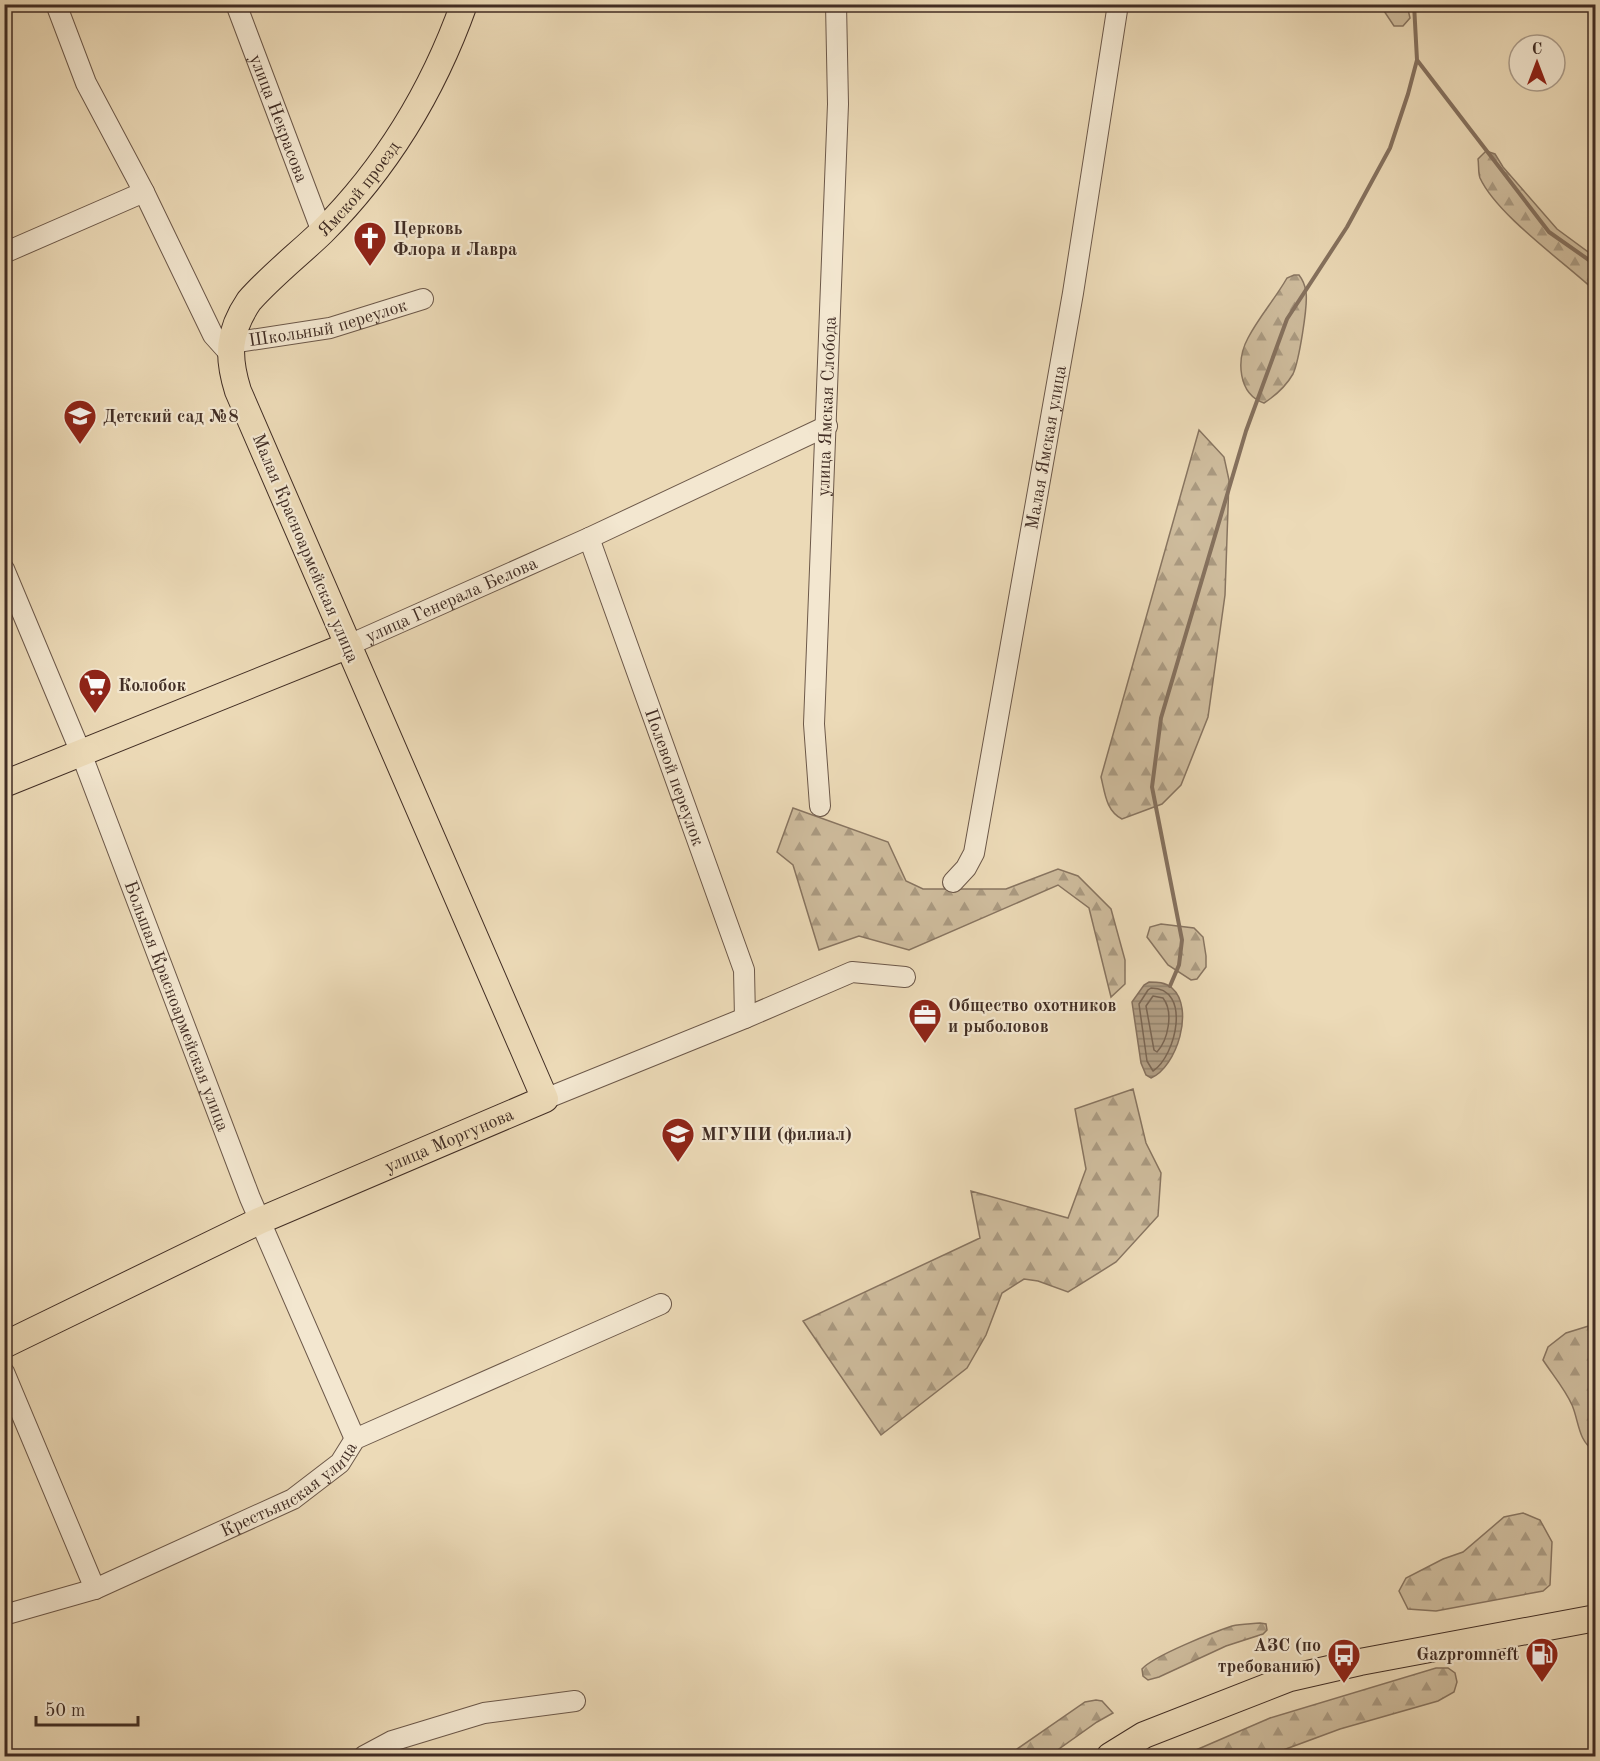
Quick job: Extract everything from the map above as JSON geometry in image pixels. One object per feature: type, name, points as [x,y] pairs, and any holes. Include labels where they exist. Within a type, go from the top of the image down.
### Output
[{"type":"main road","name":"Ямской проезд","points":[[231,348],[237,322],[249,301],[322,232],[363,187],[395,145],[452,40],[464,4]]},
{"type":"main road","name":"Малая Красноармейская улица","points":[[231,348],[231,363],[238,391],[545,1100]]},
{"type":"main road","name":"улица Генерала Белова","points":[[4,784],[349,645]]},
{"type":"main road","name":"улица Моргунова","points":[[4,1345],[259,1221],[545,1100]]},
{"type":"main road","points":[[1110,1756],[1144,1736],[1290,1678],[1360,1662],[1596,1618]]},
{"type":"street","name":"Малая Красноармейская улица","points":[[56,4],[86,83],[144,192],[213,335],[231,348]]},
{"type":"street","name":"улица Некрасова","points":[[236,4],[322,232]]},
{"type":"street","name":"улица Ямская Слобода","points":[[820,806],[814,724],[838,104],[836,4]]},
{"type":"street","name":"Малая Ямская улица","points":[[953,882],[966,868],[974,853],[1073,293],[1118,4]]},
{"type":"street","points":[[4,253],[144,192]]},
{"type":"street","name":"Школьный переулок","points":[[231,348],[330,328],[423,299]]},
{"type":"street","name":"улица Генерала Белова","points":[[349,645],[589,538],[827,426]]},
{"type":"street","name":"Полевой переулок","points":[[589,538],[744,970],[745,1018]]},
{"type":"street","name":"Большая Красноармейская улица","points":[[4,569],[81,753],[259,1221],[355,1439]]},
{"type":"street","name":"улица Моргунова","points":[[545,1100],[852,972],[905,977]]},
{"type":"street","name":"Крестьянская улица","points":[[4,1615],[95,1589],[293,1500],[340,1463],[355,1439],[661,1304]]},
{"type":"street","points":[[4,1372],[95,1589]]},
{"type":"street","points":[[364,1756],[392,1741],[484,1713],[575,1701]]},
{"type":"green space","points":[[1380,5],[1407,5],[1410,18],[1403,26],[1394,26]]},
{"type":"green space","points":[[1486,151],[1495,154],[1503,167],[1557,229],[1595,257],[1595,291],[1532,238],[1489,192],[1480,178],[1478,159]]},
{"type":"green space","points":[[1299,275],[1306,292],[1298,358],[1293,374],[1287,383],[1264,403],[1255,399],[1244,384],[1241,366],[1244,347],[1287,278]]},
{"type":"green space","points":[[1199,430],[1224,457],[1229,480],[1225,595],[1208,717],[1181,785],[1162,804],[1122,819],[1109,806],[1101,777]]},
{"type":"green space","points":[[793,808],[888,842],[906,881],[923,889],[1006,889],[1058,869],[1078,876],[1111,909],[1125,960],[1125,984],[1111,997],[1089,908],[1058,885],[909,950],[859,936],[819,950],[793,865],[777,852]]},
{"type":"green space","points":[[1161,924],[1194,928],[1203,937],[1206,967],[1197,979],[1191,980],[1168,965],[1147,937],[1150,927]]},
{"type":"green space","points":[[1133,1089],[1146,1143],[1161,1173],[1158,1216],[1116,1262],[1068,1292],[1038,1281],[1024,1279],[1002,1293],[986,1335],[967,1368],[881,1435],[803,1321],[980,1238],[971,1191],[1068,1218],[1086,1169],[1075,1109]]},
{"type":"green space","points":[[1596,1324],[1595,1451],[1582,1437],[1569,1399],[1543,1360],[1548,1347],[1566,1333]]},
{"type":"green space","points":[[1523,1513],[1540,1520],[1552,1542],[1550,1585],[1543,1591],[1436,1611],[1408,1609],[1399,1591],[1406,1578],[1443,1559],[1463,1552],[1504,1517]]},
{"type":"green space","points":[[1266,1624],[1267,1630],[1263,1634],[1226,1646],[1159,1677],[1148,1680],[1143,1676],[1142,1669],[1148,1664],[1184,1645],[1232,1626]]},
{"type":"green space","points":[[1436,1668],[1448,1668],[1455,1673],[1457,1682],[1454,1692],[1438,1701],[1340,1729],[1267,1756],[1182,1756],[1270,1718]]},
{"type":"green space","points":[[1102,1701],[1113,1713],[1049,1756],[1007,1756],[1085,1702]]},
{"type":"water","points":[[1149,982],[1164,983],[1172,988],[1179,997],[1182,1009],[1180,1036],[1175,1050],[1160,1072],[1151,1078],[1146,1075],[1141,1063],[1132,1002],[1144,985]]},
{"type":"waterway","points":[[1414,4],[1417,60],[1549,232],[1596,265]]},
{"type":"waterway","points":[[1170,986],[1179,965],[1182,940],[1152,787],[1161,718],[1246,431],[1287,319],[1347,227],[1390,148],[1417,60]]},
{"type":"place","name":"Церковь Флора и Лавра","points":[[370,267]]},
{"type":"place","name":"Детский сад №8","points":[[80,445]]},
{"type":"place","name":"Колобок","points":[[95,714]]},
{"type":"place","name":"Общество охотников и рыболовов","points":[[925,1044]]},
{"type":"place","name":"МГУПИ (филиал)","points":[[678,1163]]},
{"type":"place","name":"Gazpromneft","points":[[1542,1683]]},
{"type":"place","name":"АЗС (по требованию)","points":[[1344,1684]]}]
